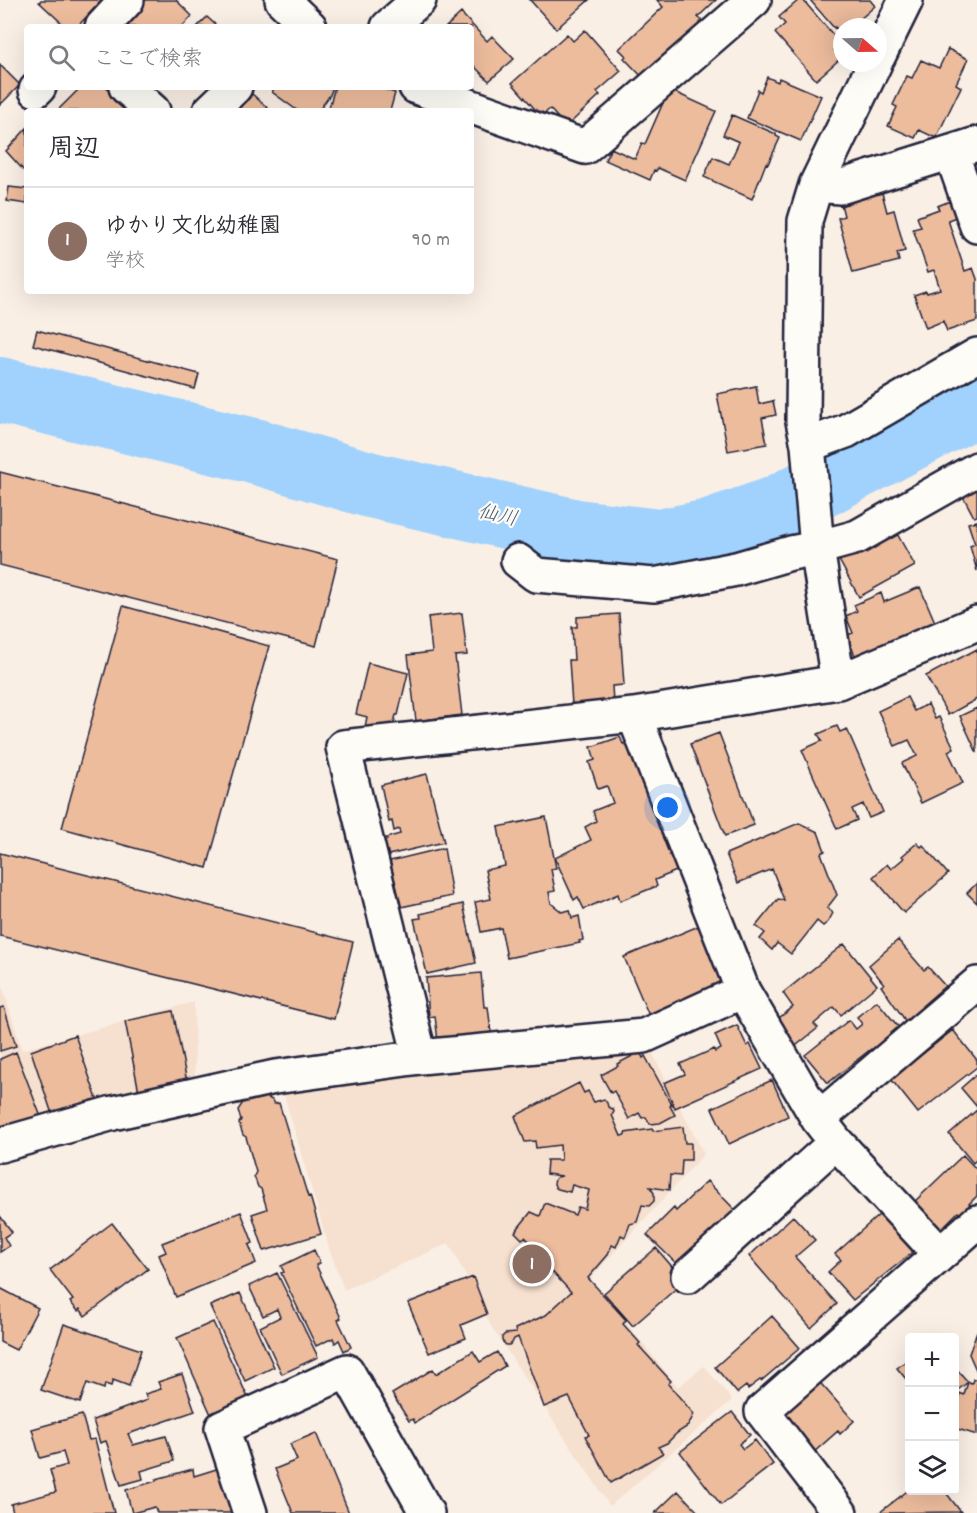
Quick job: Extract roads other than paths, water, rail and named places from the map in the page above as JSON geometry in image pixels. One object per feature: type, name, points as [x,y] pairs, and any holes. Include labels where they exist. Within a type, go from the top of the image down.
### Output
[{"type":"street","points":[[105,24],[127,0]]},
{"type":"street","points":[[391,24],[419,0]]},
{"type":"street","points":[[424,90],[585,147],[754,0]]},
{"type":"street","points":[[887,39],[906,0]]},
{"type":"street","points":[[838,682],[815,537],[803,421],[805,221],[816,185],[871,72]]},
{"type":"street","points":[[129,90],[150,108]]},
{"type":"street","points":[[213,108],[232,90]]},
{"type":"street","points":[[816,185],[840,187],[964,148],[977,226]]},
{"type":"street","points":[[808,454],[977,355]]},
{"type":"street","points":[[518,561],[536,575],[654,585],[736,569],[791,553],[815,537],[857,537],[977,469]]},
{"type":"street","points":[[420,1057],[343,747],[634,715],[838,682],[977,623]]},
{"type":"street","points":[[634,715],[743,991],[827,1130],[964,1238],[762,1411],[840,1513]]},
{"type":"street","points":[[688,1276],[827,1130],[977,984]]},
{"type":"street","points":[[0,1145],[114,1113],[275,1077],[420,1057],[644,1036],[743,991]]},
{"type":"street","points":[[250,1513],[222,1428],[347,1371],[427,1513]]},
{"type":"waterway","name":"仙川","points":[[0,390],[254,451],[371,485],[576,532],[659,542],[709,532],[776,509],[977,403]]},
{"type":"place","name":"ゆかり文化幼稚園","points":[[532,1264]]}]
